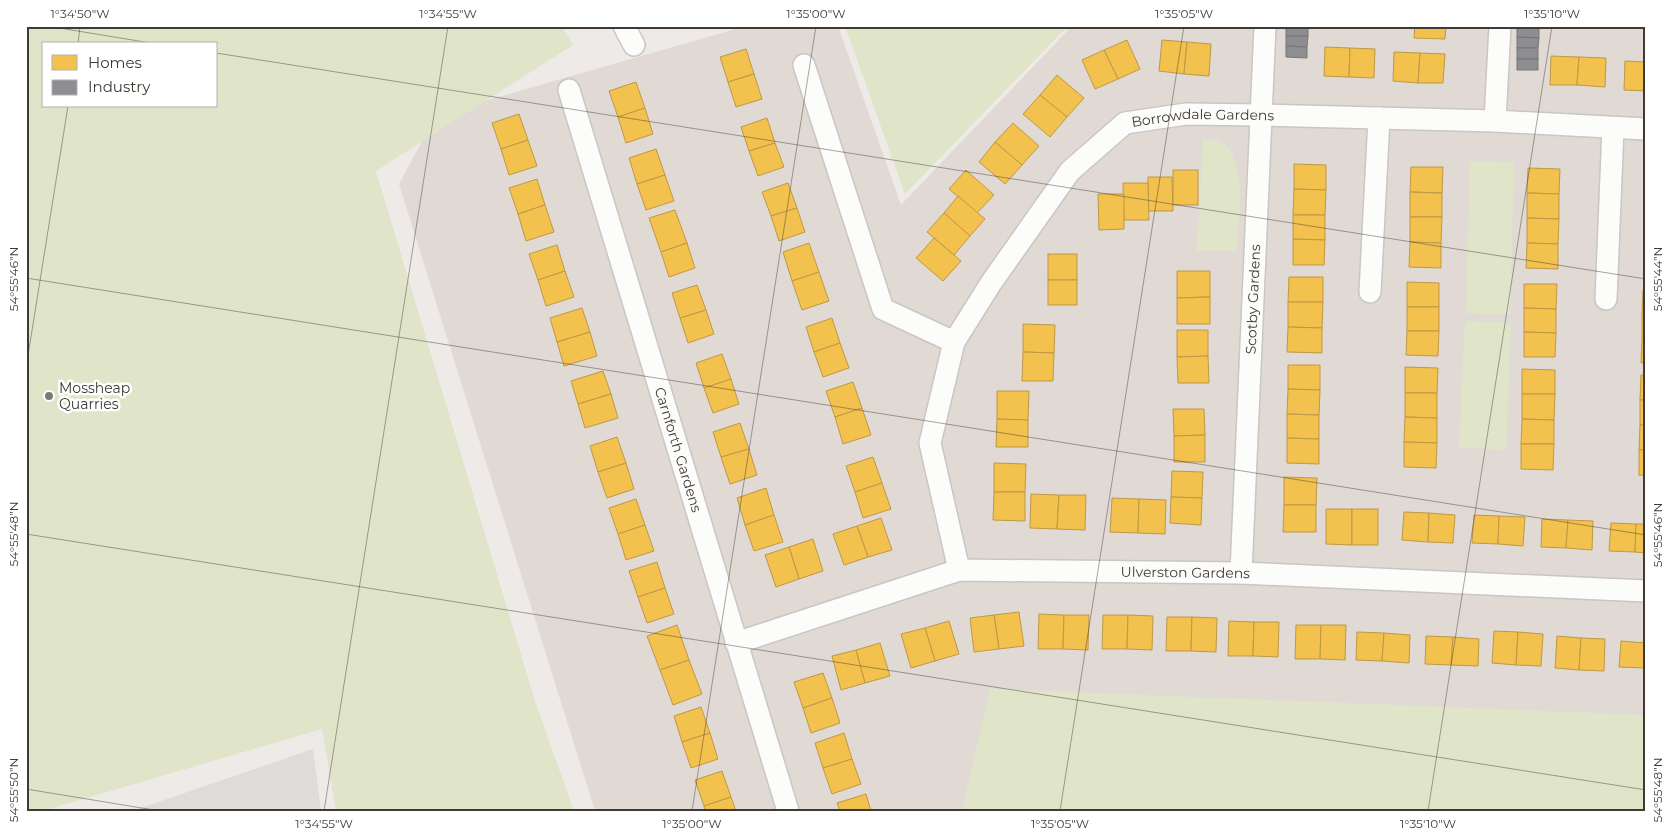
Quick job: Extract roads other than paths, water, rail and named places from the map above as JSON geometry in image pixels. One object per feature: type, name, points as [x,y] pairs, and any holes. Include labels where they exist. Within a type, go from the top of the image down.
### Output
[{"type":"street","points":[[624,26],[634,45]]},
{"type":"street","name":"Scotby Gardens","points":[[1241,573],[1265,26]]},
{"type":"street","points":[[1495,121],[1500,26]]},
{"type":"street","points":[[804,65],[883,309],[954,342]]},
{"type":"street","name":"Carnforth Gardens","points":[[569,90],[788,811]]},
{"type":"street","name":"Borrowdale Gardens","points":[[959,570],[930,444],[954,342],[991,283],[1070,171],[1125,123],[1186,114],[1495,121],[1646,129]]},
{"type":"street","points":[[1370,292],[1379,118]]},
{"type":"street","points":[[1606,299],[1613,128]]},
{"type":"street","name":"Ulverston Gardens","points":[[736,643],[959,570],[1241,573],[1646,591]]},
{"type":"place","name":"Mossheap Quarries","points":[[49,396]]}]
